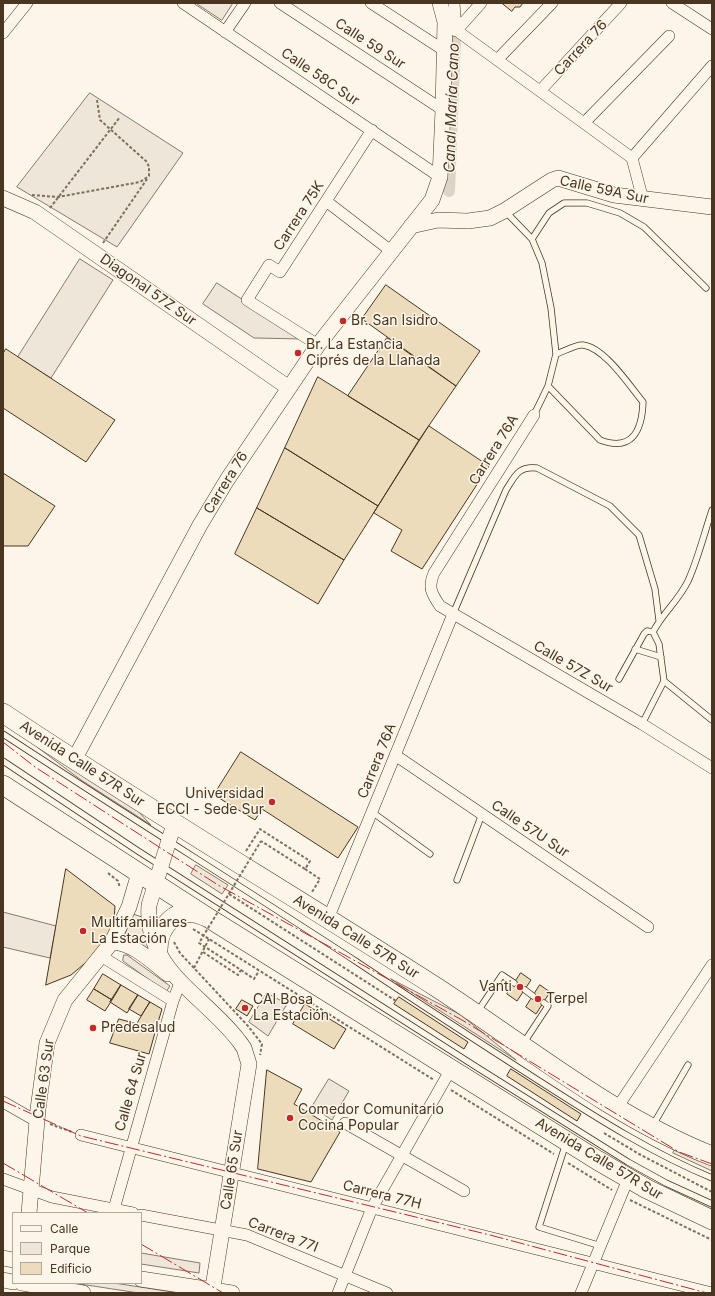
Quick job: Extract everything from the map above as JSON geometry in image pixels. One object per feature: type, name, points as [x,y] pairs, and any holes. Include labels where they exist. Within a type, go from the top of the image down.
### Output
[{"type":"highway","name":"Avenida Calle 57R Sur","points":[[3,713],[174,824],[328,919],[476,1014],[617,1108],[652,1127],[710,1151]]},
{"type":"highway","name":"Avenida Calle 57R Sur","points":[[3,785],[207,917],[566,1141],[628,1179],[712,1220]]},
{"type":"highway","points":[[158,950],[160,932],[173,918],[186,913],[200,914],[207,917]]},
{"type":"street","points":[[3,33],[27,3]]},
{"type":"street","name":"Calle 58C Sur","points":[[183,3],[440,177]]},
{"type":"street","points":[[225,32],[245,3]]},
{"type":"street","name":"Calle 59 Sur","points":[[280,3],[443,110]]},
{"type":"street","points":[[371,3],[445,51]]},
{"type":"street","name":"Carrera 76","points":[[74,760],[207,513],[318,345],[410,226],[432,200],[440,177],[445,51],[450,27],[440,3]]},
{"type":"street","points":[[450,27],[454,3]]},
{"type":"street","points":[[450,27],[481,3]]},
{"type":"street","points":[[497,60],[552,3]]},
{"type":"street","name":"Carrera 76","points":[[540,92],[621,3]]},
{"type":"street","points":[[672,3],[712,28]]},
{"type":"street","points":[[450,27],[632,158],[643,200]]},
{"type":"street","points":[[584,123],[669,36]]},
{"type":"street","points":[[632,158],[712,66]]},
{"type":"street","name":"Carrera 75K","points":[[318,345],[247,300],[270,265],[280,272],[372,130]]},
{"type":"street","name":"Calle 59A Sur","points":[[410,226],[438,220],[490,218],[504,211],[548,182],[558,178],[614,195],[712,208]]},
{"type":"street","name":"Diagonal 57Z Sur","points":[[3,198],[30,209],[289,388]]},
{"type":"street","points":[[326,201],[391,251]]},
{"type":"street","name":"Carrera 76A","points":[[429,583],[534,415]]},
{"type":"street","name":"Calle 57Z Sur","points":[[429,583],[433,596],[440,606],[642,724],[712,768]]},
{"type":"street","name":"Carrera 76A","points":[[328,919],[453,614]]},
{"type":"street","name":"Calle 57U Sur","points":[[395,755],[648,927]]},
{"type":"street","points":[[174,824],[152,894],[148,917],[151,934],[158,950],[180,983]]},
{"type":"street","name":"Calle 63 Sur","points":[[29,1212],[42,1122],[44,1054],[52,1029],[66,1000],[112,942],[129,907],[140,873]]},
{"type":"street","points":[[112,942],[125,944],[132,947],[180,983]]},
{"type":"street","points":[[101,956],[173,1001]]},
{"type":"street","points":[[617,1108],[712,965]]},
{"type":"street","name":"Calle 64 Sur","points":[[114,1209],[173,1001],[180,983]]},
{"type":"street","name":"Calle 65 Sur","points":[[180,983],[231,1032],[244,1048],[248,1069],[222,1230],[209,1288]]},
{"type":"street","points":[[338,1293],[372,1208],[451,1069]]},
{"type":"street","points":[[3,1102],[42,1122]]},
{"type":"street","points":[[346,1123],[464,1191]]},
{"type":"street","name":"Carrera 77H","points":[[81,1135],[593,1263],[689,1290],[712,1293]]},
{"type":"street","points":[[3,1179],[52,1197],[128,1212]]},
{"type":"street","points":[[581,1293],[628,1179]]},
{"type":"street","name":"Carrera 77I","points":[[142,1214],[256,1238],[387,1293]]},
{"type":"street","points":[[142,1279],[209,1288],[231,1293]]},
{"type":"street","points":[[28,1284],[83,1293]]},
{"type":"lane","points":[[532,239],[549,214],[564,203],[587,203],[620,213],[644,227],[706,288]]},
{"type":"lane","points":[[504,211],[532,239],[544,270],[551,308],[556,354],[548,386],[534,415]]},
{"type":"lane","points":[[548,386],[600,440],[611,444],[626,442],[635,434],[642,420],[643,402],[606,358],[594,349],[581,345],[556,354]]},
{"type":"lane","points":[[453,614],[506,490],[517,473],[528,467],[537,468],[610,506],[639,535],[656,589],[659,620]]},
{"type":"lane","points":[[653,632],[659,620],[676,600],[688,581],[712,510]]},
{"type":"lane","points":[[619,679],[644,634],[647,631],[653,632]]},
{"type":"lane","points":[[642,724],[664,681],[661,656],[657,639],[653,632]]},
{"type":"lane","points":[[635,649],[661,656]]},
{"type":"lane","points":[[664,681],[712,720]]},
{"type":"lane","points":[[3,734],[169,843],[606,1123],[654,1151],[712,1178]]},
{"type":"lane","points":[[3,761],[162,866],[628,1162],[666,1183],[712,1204]]},
{"type":"lane","points":[[372,812],[430,854]]},
{"type":"lane","points":[[457,880],[482,814]]},
{"type":"lane","points":[[476,1014],[502,975],[514,983]]},
{"type":"lane","points":[[525,990],[533,996]]},
{"type":"lane","points":[[522,1046],[548,1006],[544,1002]]},
{"type":"lane","points":[[652,1127],[688,1065]]},
{"type":"lane","points":[[566,1141],[539,1227],[601,1246]]},
{"type":"path","points":[[97,100],[100,120],[147,162],[149,167],[148,176],[100,247]]},
{"type":"path","points":[[46,212],[120,117]]},
{"type":"path","points":[[27,195],[58,198],[140,182],[148,176]]},
{"type":"path","points":[[238,863],[260,829],[310,861],[305,870]]},
{"type":"path","points":[[259,971],[254,979],[199,943],[261,841],[320,879]]},
{"type":"path","points":[[229,894],[364,979],[396,1001]]},
{"type":"path","points":[[194,968],[209,939]]},
{"type":"path","points":[[203,952],[238,975],[240,970]]},
{"type":"path","points":[[42,1122],[81,1135]]},
{"type":"green space","points":[[196,3],[233,3],[222,20]]},
{"type":"green space","points":[[90,93],[183,153],[117,247],[17,187]]},
{"type":"green space","points":[[80,259],[113,280],[51,378],[18,357]]},
{"type":"green space","points":[[217,283],[303,339],[254,338],[203,304]]},
{"type":"green space","points":[[38,745],[137,810],[151,825],[81,780],[37,747]]},
{"type":"green space","points":[[196,865],[228,885],[222,894],[191,874]]},
{"type":"green space","points":[[3,912],[56,926],[50,958],[3,947]]},
{"type":"green space","points":[[133,914],[142,917],[143,928],[154,957],[125,935]]},
{"type":"green space","points":[[124,955],[127,955],[170,986],[166,992],[123,961]]},
{"type":"green space","points":[[391,979],[461,1015],[516,1060]]},
{"type":"green space","points":[[267,993],[287,1004],[268,1036],[249,1022]]},
{"type":"green space","points":[[329,1079],[349,1091],[332,1120],[312,1107]]},
{"type":"green space","points":[[677,1147],[712,1163],[712,1171],[673,1153]]},
{"type":"green space","points":[[142,1253],[200,1263],[199,1273],[142,1264]]},
{"type":"green space","points":[[80,1284],[120,1284],[179,1293],[139,1293]]},
{"type":"building","points":[[502,3],[523,3],[520,7],[515,7],[512,11]]},
{"type":"building","points":[[386,285],[480,351],[456,386],[362,319]]},
{"type":"building","points":[[387,338],[456,386],[419,440],[348,396]]},
{"type":"building","points":[[6,349],[115,420],[86,462],[3,408],[3,354]]},
{"type":"building","points":[[318,377],[419,440],[378,506],[285,448]]},
{"type":"building","points":[[429,426],[489,466],[422,569],[391,551],[402,530],[374,513]]},
{"type":"building","points":[[285,448],[378,506],[344,560],[257,508]]},
{"type":"building","points":[[3,473],[55,506],[28,546],[3,546]]},
{"type":"building","points":[[257,508],[344,560],[318,604],[235,554]]},
{"type":"building","name":"Universidad ECCI - Sede Sur","points":[[241,752],[358,827],[338,858],[262,809],[255,820],[214,795]]},
{"type":"building","name":"Multifamiliares La Estación","points":[[66,869],[115,906],[114,920],[109,936],[90,959],[71,975],[46,985]]},
{"type":"building","name":"Vanti","points":[[521,973],[531,980],[517,1001],[507,994]]},
{"type":"building","points":[[103,974],[121,985],[112,1000],[94,989]]},
{"type":"building","points":[[121,985],[138,995],[127,1013],[110,1002]]},
{"type":"building","name":"Terpel","points":[[540,985],[550,992],[536,1014],[526,1007]]},
{"type":"building","points":[[94,989],[112,1000],[105,1011],[87,1000]]},
{"type":"building","points":[[138,995],[150,1002],[141,1016],[129,1009]]},
{"type":"building","points":[[399,997],[468,1042],[464,1049],[394,1004]]},
{"type":"building","name":"CAI Bosa La Estación","points":[[242,1000],[253,1006],[247,1016],[236,1009]]},
{"type":"building","points":[[150,1002],[162,1009],[156,1029],[137,1024]]},
{"type":"building","points":[[305,1004],[346,1029],[334,1049],[293,1024]]},
{"type":"building","points":[[119,1019],[156,1029],[149,1054],[110,1043]]},
{"type":"building","points":[[511,1069],[581,1114],[577,1121],[507,1076]]},
{"type":"building","name":"Comedor Comunitario Cocina Popular","points":[[267,1070],[302,1089],[294,1104],[340,1132],[311,1182],[258,1169]]},
{"type":"waterway","name":"Canal María Cano","points":[[449,191],[455,39],[451,20]]},
{"type":"power","points":[[3,742],[35,767],[218,885],[462,1020],[679,1152],[712,1164]]},
{"type":"power","points":[[3,1101],[81,1136],[490,1235],[707,1293]]},
{"type":"power","points":[[3,1163],[86,1212]]},
{"type":"power","points":[[142,1245],[223,1293]]},
{"type":"place","name":"Br. San Isidro","points":[[343,321]]},
{"type":"place","name":"Br. La Estancia Ciprés de la Llanada","points":[[298,353]]},
{"type":"place","name":"Universidad ECCI - Sede Sur","points":[[272,802]]},
{"type":"place","name":"Multifamiliares La Estación","points":[[83,931]]},
{"type":"place","name":"Vanti","points":[[520,987]]},
{"type":"place","name":"Terpel","points":[[538,999]]},
{"type":"place","name":"CAI Bosa La Estación","points":[[245,1008]]},
{"type":"place","name":"Predesalud","points":[[93,1028]]},
{"type":"place","name":"Comedor Comunitario Cocina Popular","points":[[290,1118]]}]
